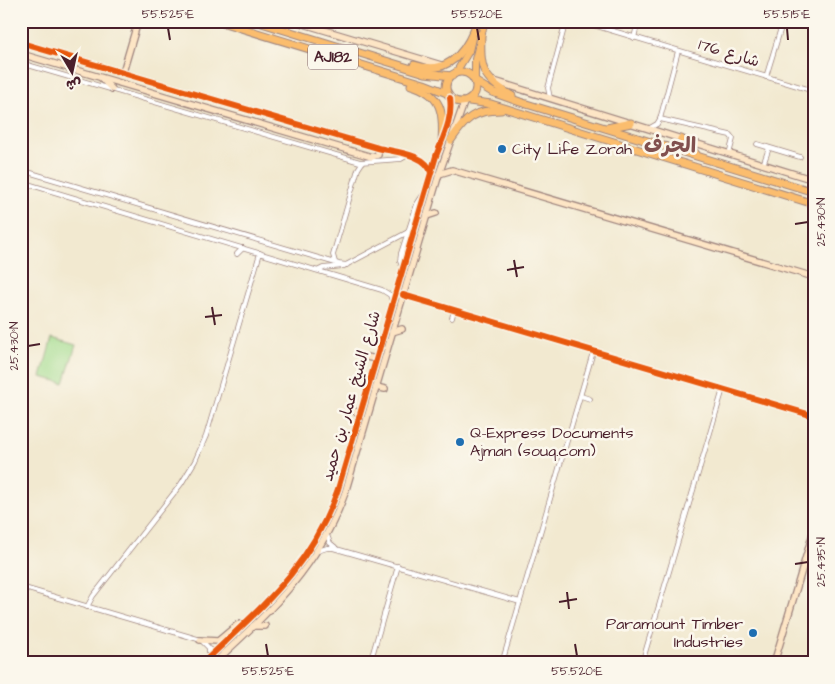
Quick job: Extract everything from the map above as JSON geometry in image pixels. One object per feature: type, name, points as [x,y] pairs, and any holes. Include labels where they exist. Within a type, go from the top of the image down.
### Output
[{"type":"highway","name":"AJ182","points":[[218,21],[431,86],[448,96]]},
{"type":"highway","name":"AJ182","points":[[256,21],[425,73],[453,75]]},
{"type":"highway","points":[[269,21],[283,30]]},
{"type":"highway","points":[[392,62],[402,61],[424,68],[452,62],[463,52],[474,30]]},
{"type":"highway","points":[[481,34],[482,63],[489,79],[495,86],[520,102]]},
{"type":"highway","points":[[813,192],[520,102],[492,92],[466,73],[453,75],[446,84],[448,96],[456,102],[486,103],[814,204]]},
{"type":"highway","points":[[391,75],[399,81],[424,90],[434,97],[442,112],[442,142]]},
{"type":"highway","points":[[467,102],[476,92],[475,81]]},
{"type":"highway","points":[[451,140],[463,122],[473,115],[485,111],[509,110]]},
{"type":"highway","points":[[605,128],[631,123]]},
{"type":"highway","points":[[681,139],[698,156]]},
{"type":"main road","points":[[453,75],[467,56],[476,21]]},
{"type":"main road","points":[[475,81],[475,60],[485,21]]},
{"type":"street","points":[[123,72],[138,21]]},
{"type":"street","points":[[294,21],[308,22],[316,28],[421,60],[444,65]]},
{"type":"street","points":[[550,98],[548,88],[566,21]]},
{"type":"street","name":"شارع 176","points":[[580,21],[814,92]]},
{"type":"street","points":[[633,37],[637,21]]},
{"type":"street","points":[[766,77],[783,21]]},
{"type":"street","points":[[308,22],[316,28]]},
{"type":"street","points":[[21,43],[378,148],[408,155],[423,161],[429,166],[431,173]]},
{"type":"street","points":[[42,60],[45,49]]},
{"type":"street","points":[[648,129],[659,120],[680,51]]},
{"type":"street","points":[[21,54],[372,157],[378,155],[378,148]]},
{"type":"street","points":[[21,63],[362,163],[400,159],[408,155]]},
{"type":"street","points":[[101,78],[112,89]]},
{"type":"street","points":[[489,79],[499,84],[538,94],[814,180]]},
{"type":"street","points":[[155,93],[158,82]]},
{"type":"street","points":[[538,94],[548,88]]},
{"type":"street","name":"شارع الشيخ عمار بن حميد","points":[[207,661],[216,656],[217,649],[289,578],[322,529],[338,489],[425,192],[451,113],[448,96]]},
{"type":"street","name":"شارع الشيخ عمار بن حميد","points":[[214,663],[290,588],[318,551],[327,535],[345,493],[444,158],[467,102]]},
{"type":"street","points":[[659,120],[664,134]]},
{"type":"street","points":[[659,120],[730,135],[733,139],[729,154]]},
{"type":"street","points":[[757,144],[800,157]]},
{"type":"street","points":[[763,165],[768,148]]},
{"type":"street","points":[[423,161],[436,156]]},
{"type":"street","points":[[444,158],[452,170]]},
{"type":"street","points":[[336,263],[333,255],[356,176],[362,163]]},
{"type":"street","points":[[21,170],[347,265]]},
{"type":"street","points":[[439,174],[452,170],[814,277]]},
{"type":"street","points":[[21,182],[382,290],[390,295],[393,303]]},
{"type":"street","points":[[403,269],[401,256],[417,204],[425,192]]},
{"type":"street","points":[[427,216],[436,213]]},
{"type":"street","points":[[319,270],[347,265],[408,232]]},
{"type":"street","points":[[238,254],[243,248]]},
{"type":"street","points":[[87,607],[93,596],[181,484],[195,461],[206,436],[260,253]]},
{"type":"street","points":[[411,268],[417,276]]},
{"type":"street","points":[[326,280],[328,273]]},
{"type":"street","points":[[382,290],[398,286]]},
{"type":"street","points":[[403,295],[814,416]]},
{"type":"street","points":[[452,318],[454,310]]},
{"type":"street","points":[[392,332],[402,328]]},
{"type":"street","points":[[502,663],[593,352]]},
{"type":"street","points":[[368,357],[376,359]]},
{"type":"street","points":[[376,387],[385,389]]},
{"type":"street","points":[[642,663],[723,390]]},
{"type":"street","points":[[581,396],[590,399]]},
{"type":"street","points":[[351,410],[360,413]]},
{"type":"street","points":[[774,663],[814,530]]},
{"type":"street","points":[[327,535],[330,543],[337,548]]},
{"type":"street","points":[[318,551],[327,548],[337,548],[520,602]]},
{"type":"street","points":[[370,663],[398,566]]},
{"type":"street","points":[[21,587],[211,642],[217,649]]},
{"type":"street","points":[[200,640],[218,641],[237,625],[245,623]]},
{"type":"street","points":[[253,626],[265,626]]},
{"type":"street","points":[[200,640],[208,648],[207,661]]},
{"type":"green space","points":[[52,338],[76,345],[64,383],[41,377]]},
{"type":"cycle path","points":[[21,43],[378,148],[409,155],[423,162],[431,173]]},
{"type":"cycle path","points":[[203,663],[282,585],[314,542],[327,517],[338,489],[436,156],[447,128],[451,106],[450,98]]},
{"type":"cycle path","points":[[403,295],[814,416]]},
{"type":"place","name":"City Life Zorah","points":[[502,149]]},
{"type":"place","name":"Q-Express Documents Ajman (souq.com)","points":[[460,442]]},
{"type":"place","name":"Paramount Timber Industries","points":[[753,633]]},
{"type":"district","name":"الجرف","points":[[670,145]]}]
